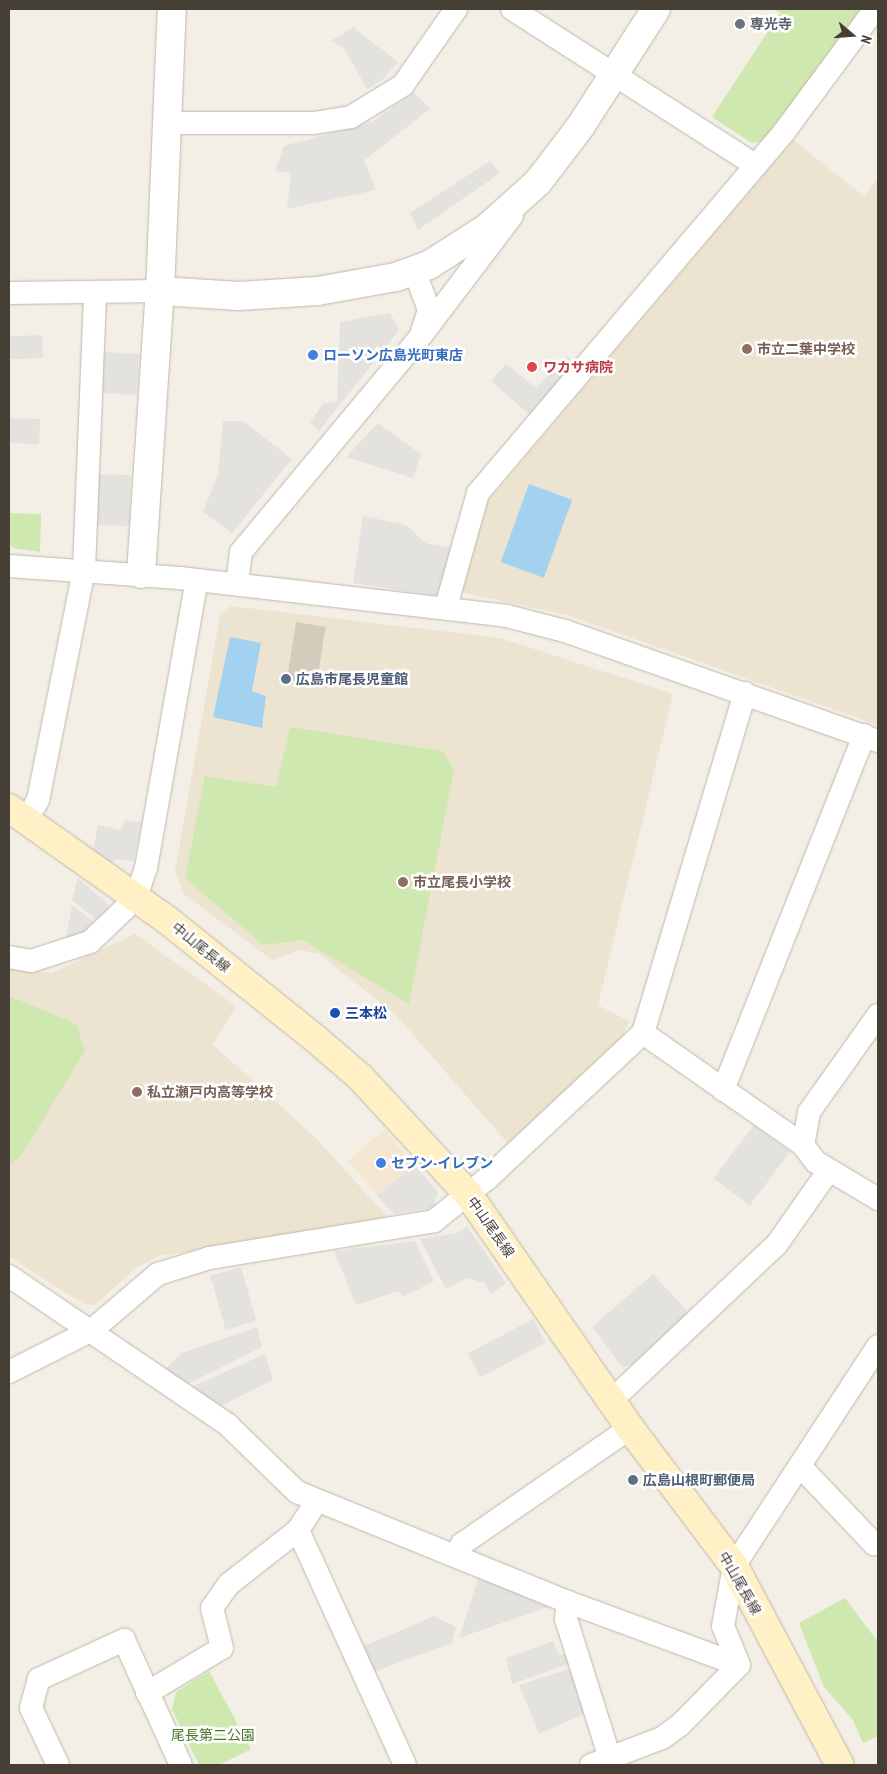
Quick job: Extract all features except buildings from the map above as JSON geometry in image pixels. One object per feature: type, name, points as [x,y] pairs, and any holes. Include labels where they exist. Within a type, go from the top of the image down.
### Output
[{"type":"main road","name":"中山尾長線","points":[[18,814],[136,898],[361,1078],[468,1194],[630,1428],[734,1566],[840,1765]]},
{"type":"street","points":[[141,574],[160,291],[172,9]]},
{"type":"street","points":[[167,123],[314,124],[351,117],[403,85],[456,9]]},
{"type":"street","points":[[512,9],[756,166]]},
{"type":"street","points":[[237,584],[241,552],[417,341],[538,182],[656,9]]},
{"type":"street","points":[[446,607],[478,493],[756,166],[875,9]]},
{"type":"street","points":[[9,293],[160,291],[239,296],[318,291],[414,270],[487,228],[538,182]]},
{"type":"street","points":[[414,270],[429,310],[417,341]]},
{"type":"street","points":[[18,814],[38,800],[84,570],[95,292]]},
{"type":"street","points":[[9,566],[141,574],[446,607],[507,616],[565,631],[871,738],[723,1090]]},
{"type":"street","points":[[9,957],[31,960],[90,942],[136,898],[146,868],[197,580]]},
{"type":"street","points":[[9,1372],[92,1330],[158,1274],[209,1258],[434,1221],[468,1194],[642,1033],[745,693]]},
{"type":"street","points":[[803,1144],[809,1112],[878,1015]]},
{"type":"street","points":[[642,1033],[803,1144],[816,1162],[878,1199]]},
{"type":"street","points":[[611,1401],[778,1244],[829,1170]]},
{"type":"street","points":[[9,1276],[92,1330],[228,1425],[297,1492],[568,1602],[739,1665]]},
{"type":"street","points":[[739,1665],[724,1626],[734,1566],[878,1346]]},
{"type":"street","points":[[455,1556],[462,1544],[630,1428]]},
{"type":"street","points":[[800,1466],[874,1544],[878,1542]]},
{"type":"street","points":[[147,1693],[222,1648],[212,1608],[229,1584],[298,1530],[317,1500]]},
{"type":"street","points":[[298,1530],[406,1765]]},
{"type":"street","points":[[568,1602],[566,1619],[605,1762],[662,1738],[739,1665]]},
{"type":"street","points":[[58,1765],[31,1708],[39,1679],[124,1640],[181,1765]]},
{"type":"shaded area","points":[[353,27],[398,62],[381,81],[367,89],[344,48],[331,41]]},
{"type":"shaded area","points":[[414,92],[430,109],[364,160],[376,190],[287,209],[291,173],[275,171],[284,146],[372,122]]},
{"type":"shaded area","name":"市立二葉中学校","points":[[793,140],[864,196],[878,178],[878,725],[567,615],[460,592],[488,501]]},
{"type":"shaded area","points":[[490,161],[500,173],[418,230],[410,213]]},
{"type":"shaded area","points":[[390,313],[399,330],[319,431],[310,422],[323,404],[337,401],[340,322]]},
{"type":"shaded area","points":[[42,335],[43,358],[10,359],[9,336]]},
{"type":"shaded area","points":[[101,352],[139,354],[137,395],[99,393]]},
{"type":"shaded area","points":[[567,356],[578,365],[532,417],[491,381],[506,364],[536,388]]},
{"type":"shaded area","points":[[9,418],[40,419],[39,444],[9,443]]},
{"type":"shaded area","points":[[223,421],[243,421],[292,459],[232,533],[203,512],[218,474]]},
{"type":"shaded area","points":[[378,423],[421,454],[413,478],[346,457]]},
{"type":"shaded area","points":[[98,474],[131,475],[129,526],[96,525]]},
{"type":"shaded area","points":[[363,516],[406,525],[427,544],[450,547],[439,596],[353,583]]},
{"type":"shaded area","name":"市立尾長小学校","points":[[231,606],[500,638],[673,694],[598,1005],[629,1021],[622,1038],[510,1146],[396,1015],[319,954],[299,950],[272,960],[184,894],[175,871],[220,616]]},
{"type":"shaded area","points":[[125,820],[142,822],[133,861],[116,859],[112,863],[93,850],[98,825],[121,830]]},
{"type":"shaded area","points":[[78,878],[108,904],[109,918],[103,925],[72,900]]},
{"type":"shaded area","points":[[72,905],[98,925],[65,944]]},
{"type":"shaded area","name":"私立瀬戸内高等学校","points":[[135,934],[236,1006],[213,1045],[317,1139],[390,1220],[159,1256],[137,1267],[95,1305],[84,1304],[9,1257],[9,967],[52,973]]},
{"type":"shaded area","points":[[754,1125],[790,1152],[750,1206],[714,1179]]},
{"type":"shaded area","points":[[384,1130],[438,1192],[394,1214],[348,1161]]},
{"type":"shaded area","points":[[414,1165],[438,1192],[433,1208],[394,1214],[377,1196]]},
{"type":"shaded area","points":[[467,1226],[506,1283],[491,1294],[485,1283],[467,1278],[446,1289],[420,1239],[457,1233]]},
{"type":"shaded area","points":[[415,1241],[434,1281],[403,1297],[398,1291],[356,1305],[334,1251]]},
{"type":"shaded area","points":[[241,1267],[256,1321],[226,1330],[210,1276]]},
{"type":"shaded area","points":[[653,1274],[689,1313],[636,1364],[622,1367],[592,1327]]},
{"type":"shaded area","points":[[533,1319],[546,1343],[480,1378],[468,1354]]},
{"type":"shaded area","points":[[257,1327],[262,1347],[186,1385],[164,1370],[182,1353]]},
{"type":"shaded area","points":[[265,1354],[273,1380],[221,1406],[189,1388]]},
{"type":"shaded area","points":[[479,1576],[551,1606],[459,1638]]},
{"type":"shaded area","points":[[434,1616],[456,1627],[452,1643],[370,1673],[360,1648]]},
{"type":"shaded area","points":[[553,1641],[559,1655],[568,1653],[571,1663],[512,1684],[506,1658]]},
{"type":"shaded area","points":[[572,1668],[586,1713],[539,1734],[519,1685]]},
{"type":"green space","points":[[774,9],[864,9],[765,141],[752,143],[712,117],[780,13]]},
{"type":"green space","points":[[9,513],[41,514],[40,552],[13,548],[9,543]]},
{"type":"green space","points":[[290,727],[442,751],[454,769],[409,1004],[303,940],[263,945],[185,878],[205,776],[276,787]]},
{"type":"green space","points":[[9,996],[76,1024],[85,1051],[20,1157],[9,1165]]},
{"type":"green space","points":[[845,1598],[878,1642],[878,1736],[863,1743],[853,1720],[824,1687],[799,1623]]},
{"type":"green space","name":"尾長第二公園","points":[[209,1671],[251,1749],[219,1765],[199,1765],[172,1709],[176,1692]]},
{"type":"water","points":[[529,484],[572,500],[544,578],[501,562]]},
{"type":"water","points":[[230,637],[261,643],[252,691],[266,696],[262,728],[213,717]]},
{"type":"place","name":"専光寺","points":[[740,24]]},
{"type":"place","name":"市立二葉中学校","points":[[747,349]]},
{"type":"place","name":"ローソン広島光町東店","points":[[313,355]]},
{"type":"place","name":"ワカサ病院","points":[[532,367]]},
{"type":"place","name":"広島市尾長児童館","points":[[286,679]]},
{"type":"place","name":"市立尾長小学校","points":[[403,882]]},
{"type":"place","name":"三本松","points":[[335,1013]]},
{"type":"place","name":"私立瀬戸内高等学校","points":[[137,1092]]},
{"type":"place","name":"セブン-イレブン","points":[[381,1163]]},
{"type":"place","name":"広島山根町郵便局","points":[[633,1480]]}]
